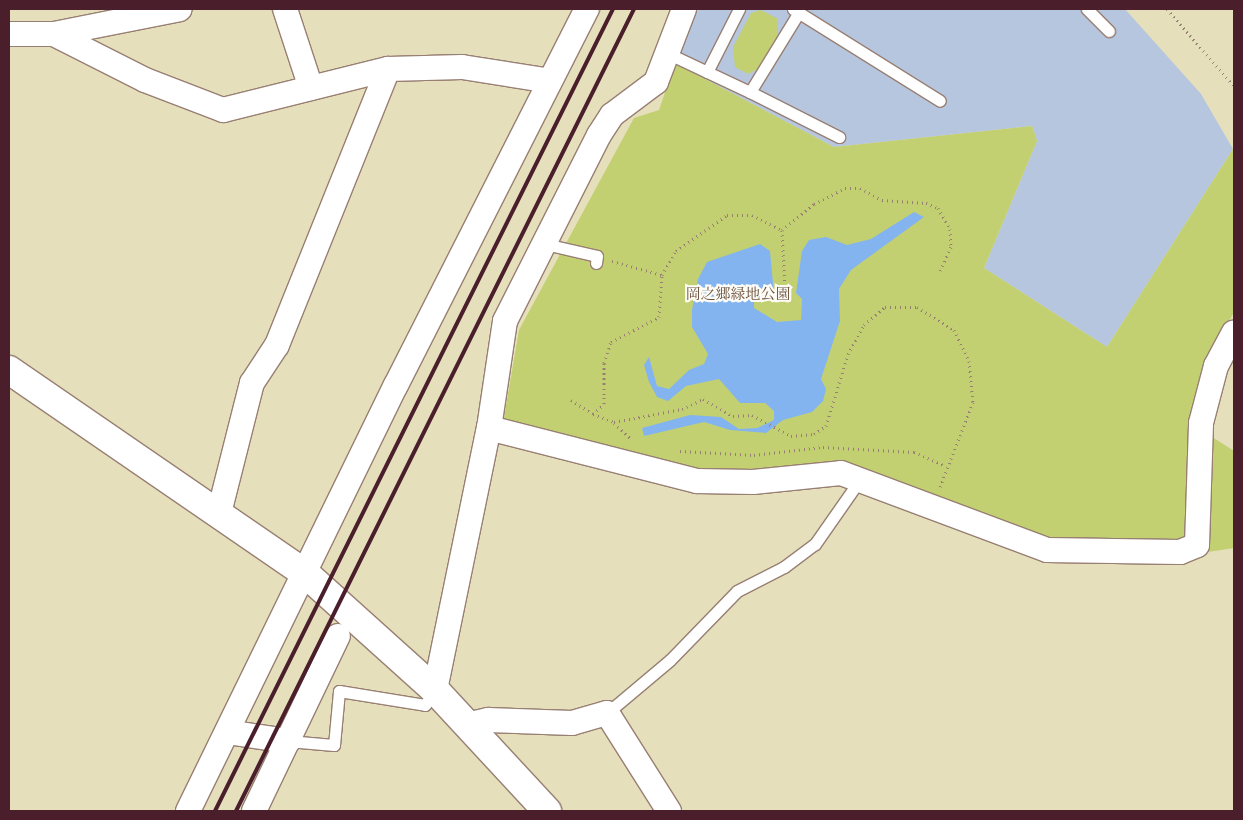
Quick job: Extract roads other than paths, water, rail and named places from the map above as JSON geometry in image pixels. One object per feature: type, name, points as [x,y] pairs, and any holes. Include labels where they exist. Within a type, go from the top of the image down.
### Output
[{"type":"street","points":[[9,34],[54,34],[140,12],[180,9]]},
{"type":"street","points":[[285,9],[311,88]]},
{"type":"street","points":[[188,811],[306,574],[396,385],[587,9]]},
{"type":"street","points":[[435,690],[489,428],[505,321],[599,135],[612,115],[656,82],[684,9]]},
{"type":"street","points":[[54,34],[144,80],[223,110],[388,68],[462,67],[550,81]]},
{"type":"street","points":[[219,513],[252,383],[277,345],[388,68]]},
{"type":"street","points":[[489,428],[697,481],[753,482],[841,473],[1047,550],[1180,552],[1197,545],[1201,423],[1216,366],[1234,332]]},
{"type":"street","points":[[9,370],[306,574],[435,690],[546,811]]},
{"type":"street","points":[[254,811],[338,636]]},
{"type":"street","points":[[466,725],[488,720],[572,723],[607,713],[669,811]]},
{"type":"street","points":[[227,732],[288,741]]},
{"type":"lane","points":[[707,72],[739,9]]},
{"type":"lane","points":[[1088,9],[1109,31]]},
{"type":"lane","points":[[750,92],[796,10],[940,101]]},
{"type":"lane","points":[[666,53],[750,92],[839,137]]},
{"type":"lane","points":[[545,244],[596,260]]},
{"type":"lane","points":[[607,713],[670,660],[737,591],[784,567],[815,544],[860,481]]},
{"type":"lane","points":[[288,741],[334,745],[339,691],[425,705],[435,690]]},
{"type":"water","points":[[914,212],[924,217],[851,270],[839,289],[840,321],[821,379],[826,389],[823,401],[812,412],[783,420],[766,433],[730,430],[704,422],[644,436],[642,428],[690,415],[721,417],[739,429],[757,428],[774,420],[774,411],[765,403],[740,403],[719,379],[686,386],[668,401],[657,397],[649,382],[644,365],[649,357],[657,386],[669,389],[689,370],[704,364],[708,354],[692,327],[692,310],[698,279],[707,262],[760,244],[770,251],[774,294],[754,300],[754,308],[777,322],[801,320],[802,299],[796,293],[802,251],[809,240],[826,237],[847,245],[871,239]]},
{"type":"railway","points":[[215,811],[613,9]]},
{"type":"railway","points":[[236,811],[634,9]]},
{"type":"park label","name":"岡之郷緑地公園","points":[[738,294]]}]
